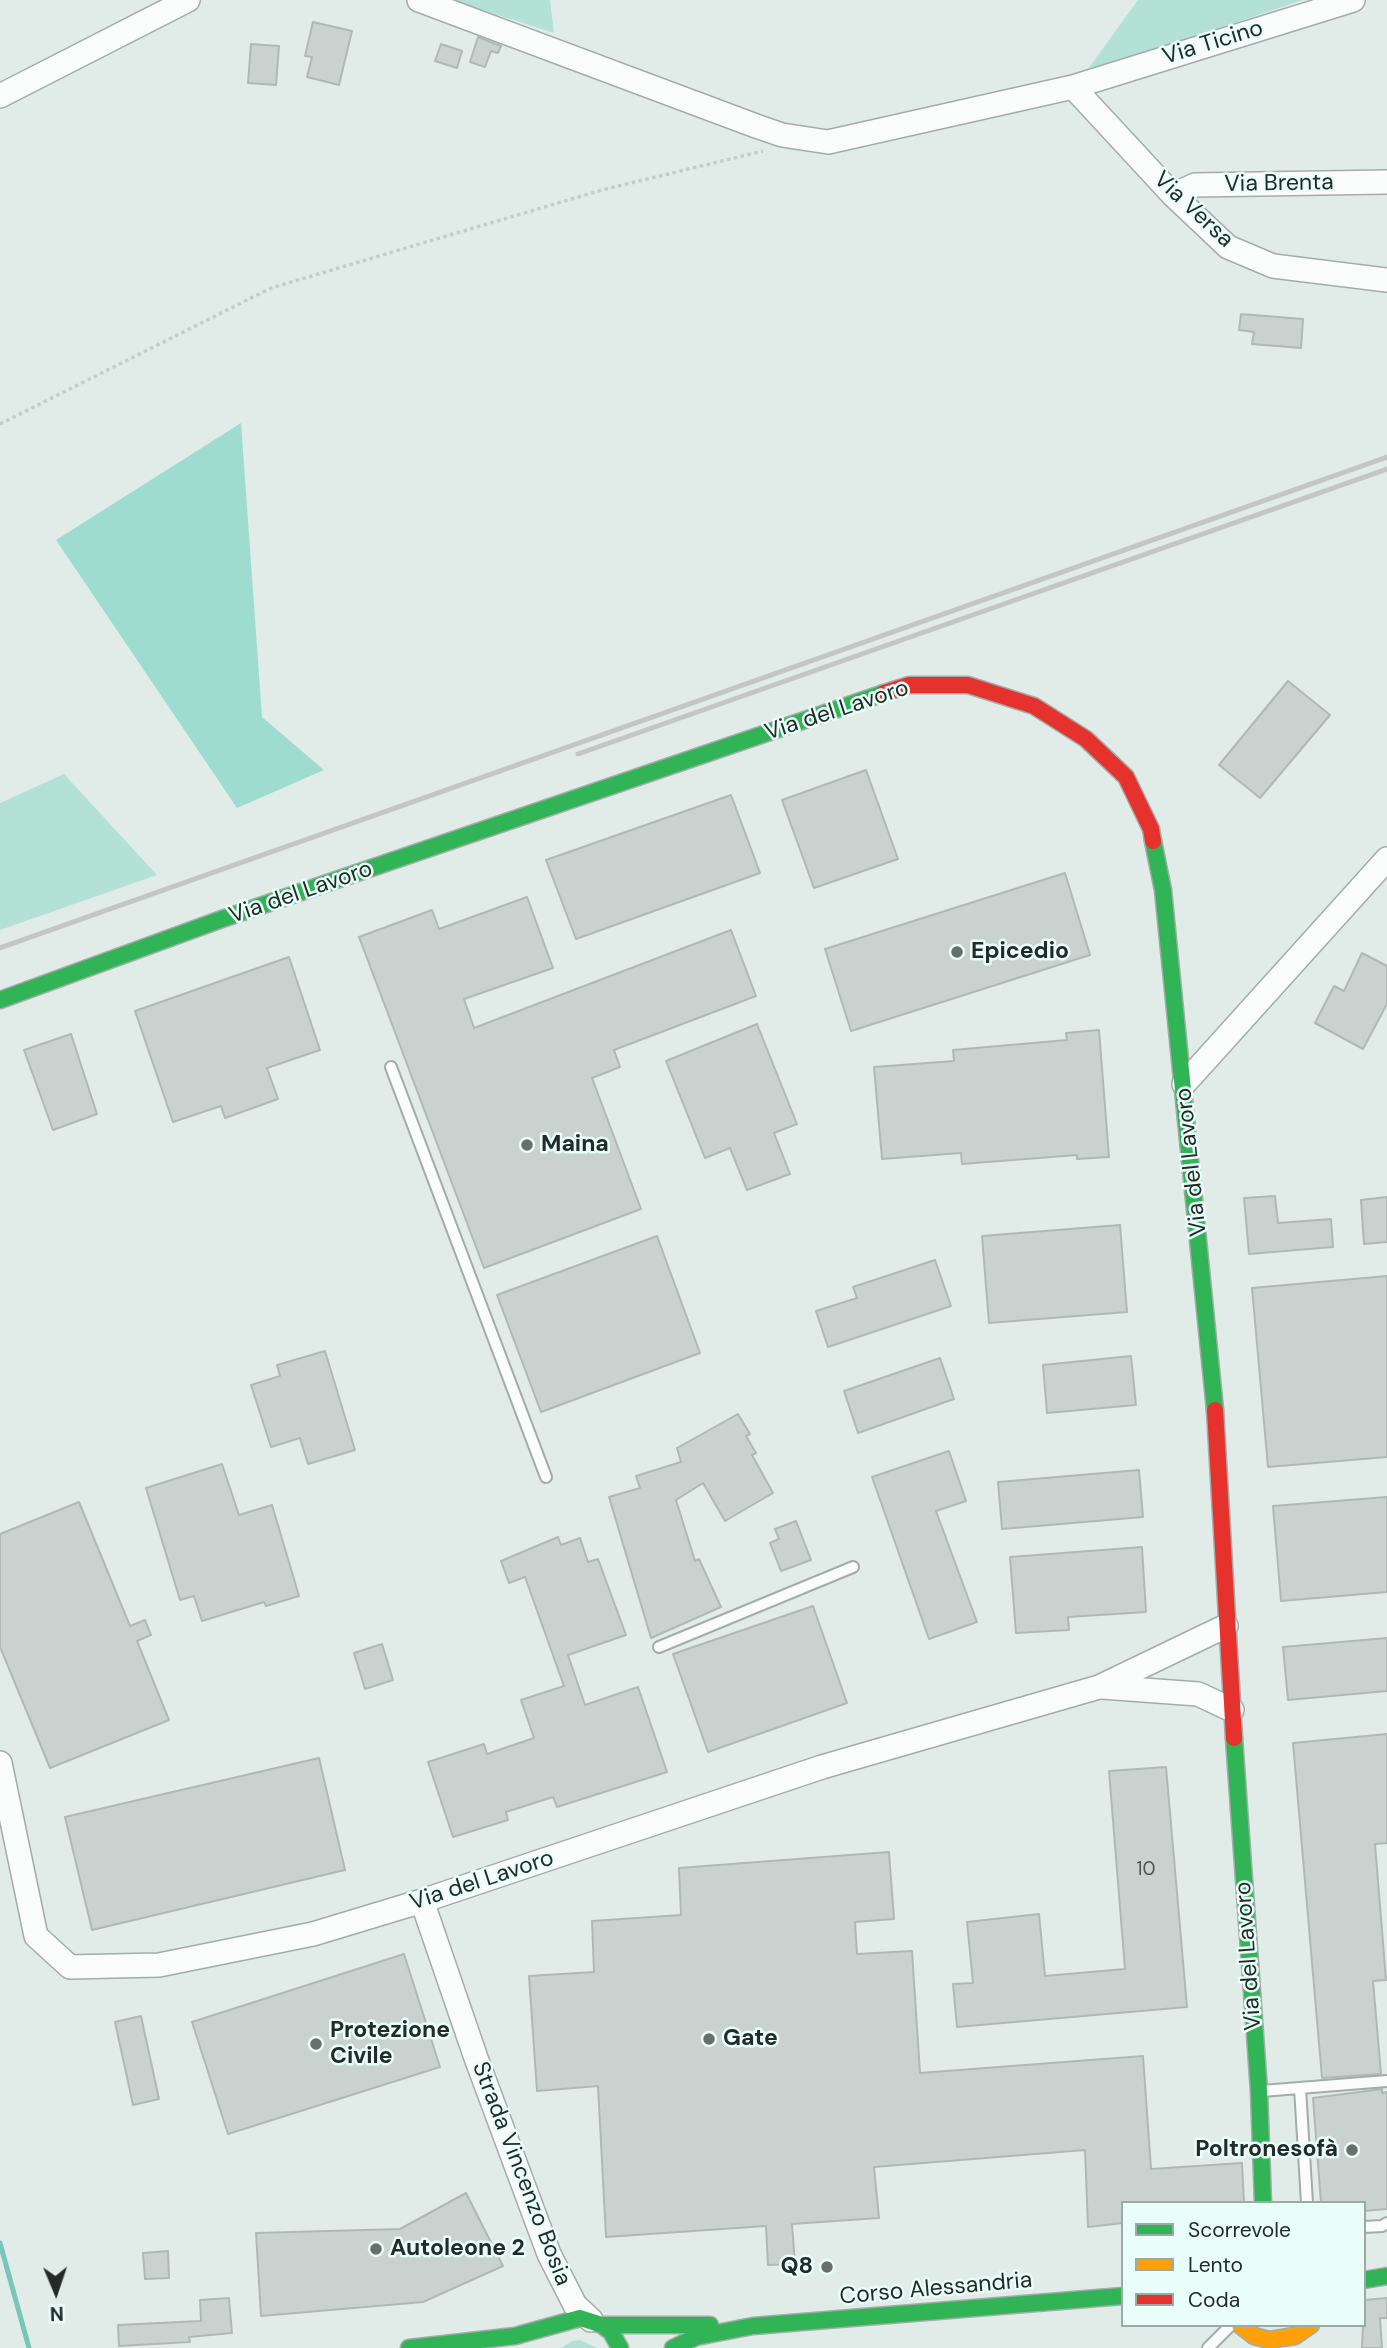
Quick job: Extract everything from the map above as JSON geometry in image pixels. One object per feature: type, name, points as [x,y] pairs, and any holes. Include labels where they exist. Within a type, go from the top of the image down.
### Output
[{"type":"street","points":[[0,96],[188,0]]},
{"type":"street","name":"Via Ticino","points":[[419,0],[756,126],[806,140],[848,140],[1073,87],[1353,0]]},
{"type":"street","name":"Via Versa","points":[[1073,87],[1173,195],[1228,247],[1251,257],[1299,271],[1387,280]]},
{"type":"street","name":"Via Brenta","points":[[1173,195],[1195,185],[1387,182]]},
{"type":"street","name":"Via del Lavoro","points":[[0,1000],[222,919],[909,685],[968,685],[1034,706],[1086,739],[1126,776],[1151,829],[1163,890],[1184,1084],[1217,1430],[1226,1626],[1259,2091],[1263,2201]]},
{"type":"street","points":[[1184,1084],[1387,859]]},
{"type":"street","name":"Via del Lavoro","points":[[0,1763],[36,1936],[70,1967],[159,1965],[313,1934],[422,1901],[822,1767],[1099,1687],[1226,1626]]},
{"type":"street","name":"Via del Lavoro","points":[[1099,1687],[1198,1694],[1232,1710]]},
{"type":"street","name":"Strada Vincenzo Bosia","points":[[422,1901],[476,2059],[549,2254],[575,2305],[596,2322]]},
{"type":"street","points":[[1366,2280],[1387,2276]]},
{"type":"street","name":"Corso Alessandria","points":[[409,2348],[515,2336],[569,2319],[753,2326],[1121,2296]]},
{"type":"street","points":[[535,2348],[548,2329],[559,2322]]},
{"type":"street","points":[[596,2322],[611,2332],[620,2348]]},
{"type":"street","name":"Corso Alessandria","points":[[673,2348],[696,2337],[753,2326]]},
{"type":"street","points":[[1239,2327],[1260,2348]]},
{"type":"street","points":[[1240,2327],[1269,2340],[1295,2336],[1308,2327]]},
{"type":"street","points":[[1306,2348],[1311,2327]]},
{"type":"lane","points":[[391,1067],[546,1477]]},
{"type":"lane","points":[[659,1647],[853,1567]]},
{"type":"lane","points":[[1259,2091],[1387,2081]]},
{"type":"lane","points":[[1300,2088],[1307,2201]]},
{"type":"lane","points":[[1366,2227],[1387,2223]]},
{"type":"lane","points":[[1209,2348],[1237,2327]]},
{"type":"path","points":[[0,424],[271,288],[602,191],[768,150]]},
{"type":"green space","points":[[451,0],[550,0],[554,33]]},
{"type":"green space","points":[[1138,0],[1303,0],[1085,73]]},
{"type":"green space","points":[[241,423],[262,717],[324,770],[237,808],[56,540]]},
{"type":"green space","points":[[64,774],[157,875],[0,930],[0,803]]},
{"type":"green space","points":[[580,2340],[598,2348],[561,2348],[572,2341]]},
{"type":"building","points":[[313,22],[352,31],[339,85],[307,77],[312,57],[305,56]]},
{"type":"building","points":[[478,37],[501,46],[498,53],[491,51],[485,67],[470,62]]},
{"type":"building","points":[[251,44],[279,46],[276,85],[248,83]]},
{"type":"building","points":[[441,44],[462,51],[457,68],[435,61]]},
{"type":"building","points":[[1241,314],[1303,319],[1301,348],[1252,344],[1254,332],[1239,330]]},
{"type":"building","points":[[1288,681],[1330,715],[1260,798],[1219,765]]},
{"type":"building","points":[[866,770],[898,859],[814,888],[782,800]]},
{"type":"building","points":[[731,795],[760,873],[576,939],[546,860]]},
{"type":"building","name":"Epicedio","points":[[1065,873],[1090,955],[851,1031],[825,949]]},
{"type":"building","points":[[527,897],[553,968],[464,999],[474,1028],[731,930],[756,996],[614,1050],[620,1067],[592,1078],[641,1209],[484,1268],[359,937],[432,910],[439,929]]},
{"type":"building","points":[[1362,953],[1387,966],[1387,1004],[1363,1049],[1315,1023],[1334,986],[1344,991]]},
{"type":"building","points":[[289,957],[320,1050],[267,1068],[278,1099],[225,1118],[221,1106],[173,1122],[135,1011]]},
{"type":"building","points":[[757,1024],[797,1124],[774,1133],[790,1174],[747,1190],[730,1148],[705,1158],[666,1061]]},
{"type":"building","points":[[1099,1030],[1109,1157],[1077,1159],[1077,1155],[962,1164],[961,1153],[882,1159],[874,1067],[954,1061],[953,1050],[1067,1040],[1066,1033]]},
{"type":"building","points":[[71,1034],[97,1114],[53,1130],[24,1050]]},
{"type":"building","points":[[1275,1196],[1278,1223],[1331,1219],[1333,1247],[1249,1254],[1244,1198]]},
{"type":"building","points":[[1387,1197],[1387,1242],[1364,1244],[1361,1200]]},
{"type":"building","points":[[1120,1225],[1127,1312],[989,1323],[982,1236]]},
{"type":"building","points":[[657,1236],[700,1353],[541,1412],[497,1295]]},
{"type":"building","points":[[935,1260],[951,1306],[828,1347],[816,1311],[857,1298],[853,1287]]},
{"type":"building","points":[[1387,1276],[1387,1457],[1268,1467],[1252,1288]]},
{"type":"building","points":[[325,1351],[355,1450],[308,1464],[300,1438],[271,1447],[251,1385],[280,1376],[277,1365]]},
{"type":"building","points":[[1131,1356],[1136,1405],[1047,1413],[1043,1365]]},
{"type":"building","points":[[940,1358],[954,1399],[858,1433],[844,1391]]},
{"type":"building","points":[[738,1414],[750,1434],[746,1436],[756,1453],[752,1455],[773,1493],[725,1521],[703,1483],[676,1500],[695,1561],[699,1559],[721,1607],[651,1638],[609,1497],[640,1488],[636,1476],[681,1462],[677,1448]]},
{"type":"building","points":[[949,1451],[966,1501],[936,1511],[977,1622],[929,1639],[872,1477]]},
{"type":"building","points":[[222,1464],[239,1515],[272,1505],[299,1596],[266,1606],[264,1602],[202,1621],[194,1596],[180,1600],[146,1488]]},
{"type":"building","points":[[1139,1470],[1143,1517],[1002,1529],[998,1482]]},
{"type":"building","points":[[1387,1497],[1387,1592],[1281,1601],[1273,1506]]},
{"type":"building","points":[[79,1502],[130,1626],[145,1620],[151,1635],[137,1641],[169,1720],[50,1768],[0,1647],[0,1534]]},
{"type":"building","points":[[796,1521],[811,1560],[781,1571],[770,1543],[779,1539],[775,1529]]},
{"type":"building","points":[[558,1537],[561,1545],[580,1538],[588,1562],[598,1559],[626,1635],[568,1655],[585,1705],[638,1687],[667,1772],[557,1807],[553,1797],[506,1812],[508,1820],[453,1837],[428,1762],[484,1744],[487,1754],[534,1738],[521,1700],[564,1686],[525,1577],[509,1583],[501,1561]]},
{"type":"building","points":[[1142,1547],[1146,1612],[1068,1617],[1069,1630],[1016,1633],[1010,1557]]},
{"type":"building","points":[[813,1606],[847,1703],[708,1752],[673,1654]]},
{"type":"building","points":[[1387,1638],[1387,1691],[1288,1700],[1283,1647]]},
{"type":"building","points":[[382,1644],[393,1680],[365,1689],[354,1653]]},
{"type":"building","points":[[1387,1734],[1387,1843],[1375,1844],[1386,1980],[1373,1981],[1381,2074],[1322,2078],[1293,1743]]},
{"type":"building","points":[[319,1758],[345,1870],[92,1930],[65,1817]]},
{"type":"building","points":[[1166,1767],[1187,2007],[957,2027],[953,1984],[973,1983],[967,1922],[1039,1914],[1045,1976],[1125,1969],[1109,1771]]},
{"type":"building","name":"Gate","points":[[889,1852],[894,1919],[855,1922],[857,1954],[912,1951],[920,2073],[1143,2056],[1151,2169],[1242,2163],[1244,2201],[1121,2201],[1121,2223],[1088,2227],[1085,2150],[874,2167],[879,2218],[792,2224],[795,2264],[768,2265],[766,2226],[606,2237],[598,2086],[537,2091],[529,1976],[594,1972],[592,1921],[681,1915],[679,1868]]},
{"type":"building","name":"Protezione Civile","points":[[404,1954],[440,2067],[228,2134],[192,2022]]},
{"type":"building","points":[[141,2016],[159,2099],[133,2105],[115,2022]]},
{"type":"building","name":"Poltronesofà","points":[[1382,2089],[1382,2093],[1387,2092],[1387,2209],[1366,2211],[1366,2201],[1321,2201],[1313,2098]]},
{"type":"building","name":"Autoleone 2","points":[[466,2193],[503,2266],[423,2302],[261,2316],[256,2233],[400,2229]]},
{"type":"building","points":[[168,2251],[169,2278],[145,2279],[143,2253]]},
{"type":"building","points":[[229,2298],[232,2333],[189,2337],[190,2342],[119,2346],[118,2325],[201,2321],[200,2300]]},
{"type":"building","points":[[1387,2298],[1387,2318],[1380,2318],[1382,2348],[1362,2348],[1363,2327],[1366,2327],[1366,2300]]},
{"type":"waterway","points":[[0,2243],[29,2348]]},
{"type":"railway","points":[[0,948],[1387,457]]},
{"type":"railway","points":[[578,754],[1387,469]]},
{"type":"traffic: fast","points":[[0,1000],[222,919],[884,693]]},
{"type":"traffic: fast","points":[[1153,841],[1163,890],[1215,1410]]},
{"type":"traffic: fast","points":[[1234,1738],[1259,2091],[1263,2201]]},
{"type":"traffic: fast","points":[[1366,2280],[1387,2276]]},
{"type":"traffic: fast","points":[[673,2348],[696,2337],[753,2326],[1121,2296]]},
{"type":"traffic: fast","points":[[409,2348],[515,2336],[580,2318],[602,2325],[611,2332],[620,2348]]},
{"type":"traffic: fast","points":[[602,2325],[710,2325]]},
{"type":"traffic: slow","points":[[1243,2327],[1254,2336],[1269,2340],[1295,2336],[1308,2327]]},
{"type":"traffic: jam","points":[[884,693],[909,685],[968,685],[1034,706],[1086,739],[1126,777],[1151,829],[1153,841]]},
{"type":"traffic: jam","points":[[1215,1410],[1234,1738]]},
{"type":"place","name":"Epicedio","points":[[957,952]]},
{"type":"place","name":"Maina","points":[[527,1145]]},
{"type":"place","name":"Gate","points":[[709,2039]]},
{"type":"place","name":"Protezione Civile","points":[[316,2044]]},
{"type":"place","name":"Poltronesofà","points":[[1352,2150]]},
{"type":"place","name":"Autoleone 2","points":[[376,2249]]},
{"type":"place","name":"Q8","points":[[827,2267]]}]
